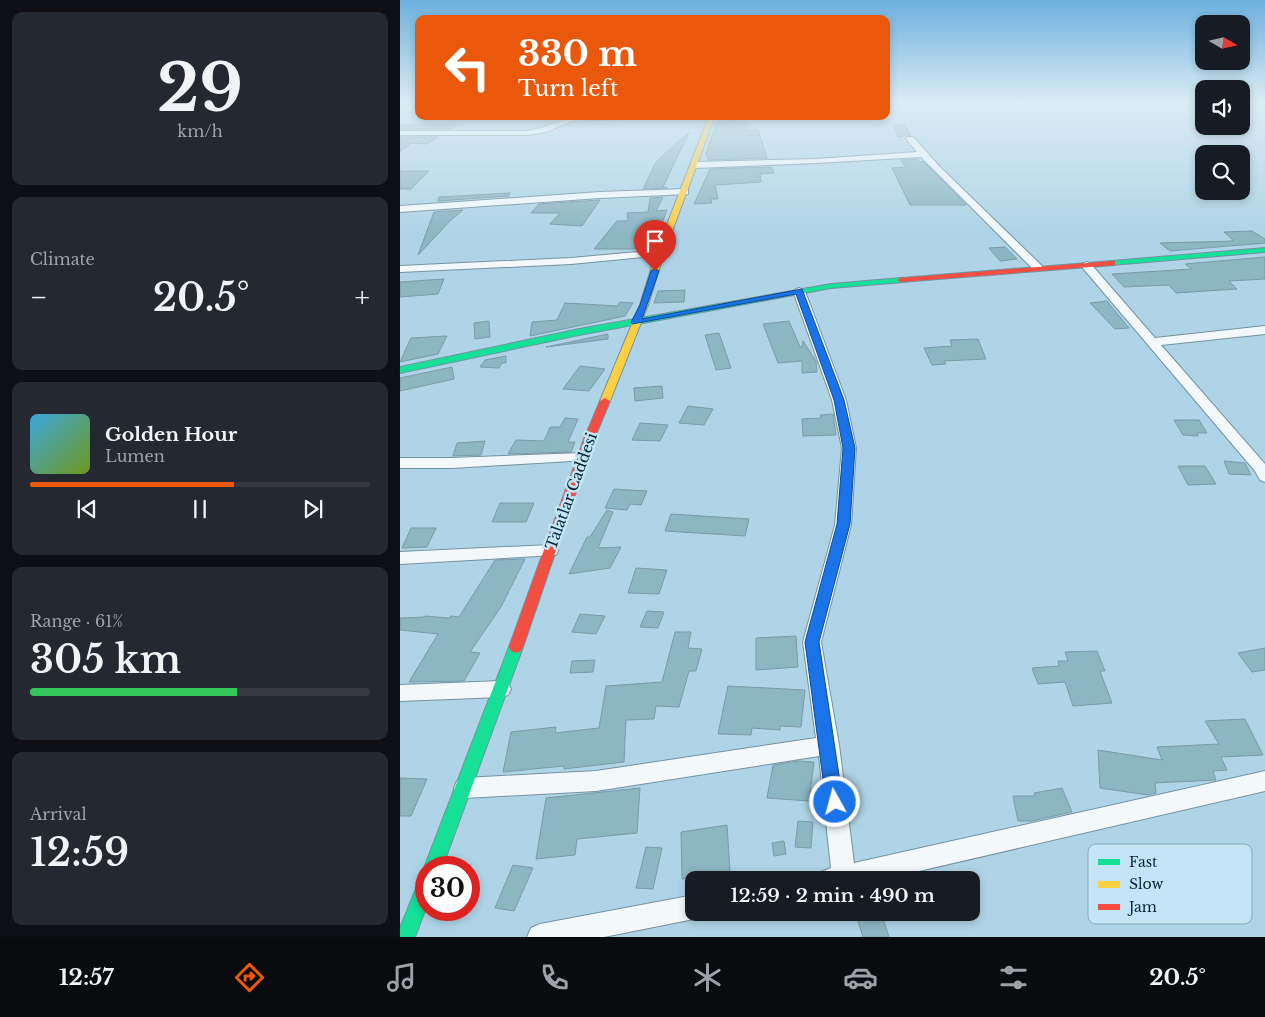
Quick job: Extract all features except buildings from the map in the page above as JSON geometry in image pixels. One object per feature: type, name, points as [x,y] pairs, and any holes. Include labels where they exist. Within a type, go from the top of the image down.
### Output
[{"type":"street","name":"Talatlar Caddesi","points":[[438,856],[465,788],[583,457],[635,322],[644,305],[660,254],[701,146]]},
{"type":"street","points":[[916,146],[1038,268]]},
{"type":"street","points":[[694,165],[816,161],[923,154]]},
{"type":"street","points":[[400,209],[591,196],[685,192]]},
{"type":"street","points":[[400,370],[579,332],[831,286],[1265,250]]},
{"type":"street","points":[[400,269],[660,254]]},
{"type":"street","points":[[1086,265],[1262,470],[1265,477]]},
{"type":"street","points":[[799,291],[839,400],[849,448],[843,524],[812,642],[828,745],[836,871]]},
{"type":"street","points":[[1152,342],[1265,330]]},
{"type":"street","points":[[400,463],[452,463],[583,457]]},
{"type":"street","points":[[400,558],[550,551]]},
{"type":"street","points":[[400,693],[501,689]]},
{"type":"street","points":[[465,788],[596,781],[828,745]]},
{"type":"street","points":[[871,871],[1265,781]]},
{"type":"street","points":[[540,937],[685,909]]},
{"type":"street","points":[[406,937],[415,914]]},
{"type":"traffic: fast","points":[[1112,263],[1265,250]]},
{"type":"traffic: fast","points":[[400,370],[579,332],[831,286],[901,280]]},
{"type":"traffic: fast","points":[[438,856],[516,647]]},
{"type":"traffic: fast","points":[[406,937],[415,914]]},
{"type":"traffic: slow","points":[[605,401],[644,305],[660,253],[701,146]]},
{"type":"traffic: jam","points":[[901,280],[1112,263]]},
{"type":"traffic: jam","points":[[516,647],[589,439],[605,401]]},
{"type":"route","points":[[655,271],[644,305],[635,322],[799,291],[839,400],[849,448],[843,524],[812,642],[835,802]]}]
